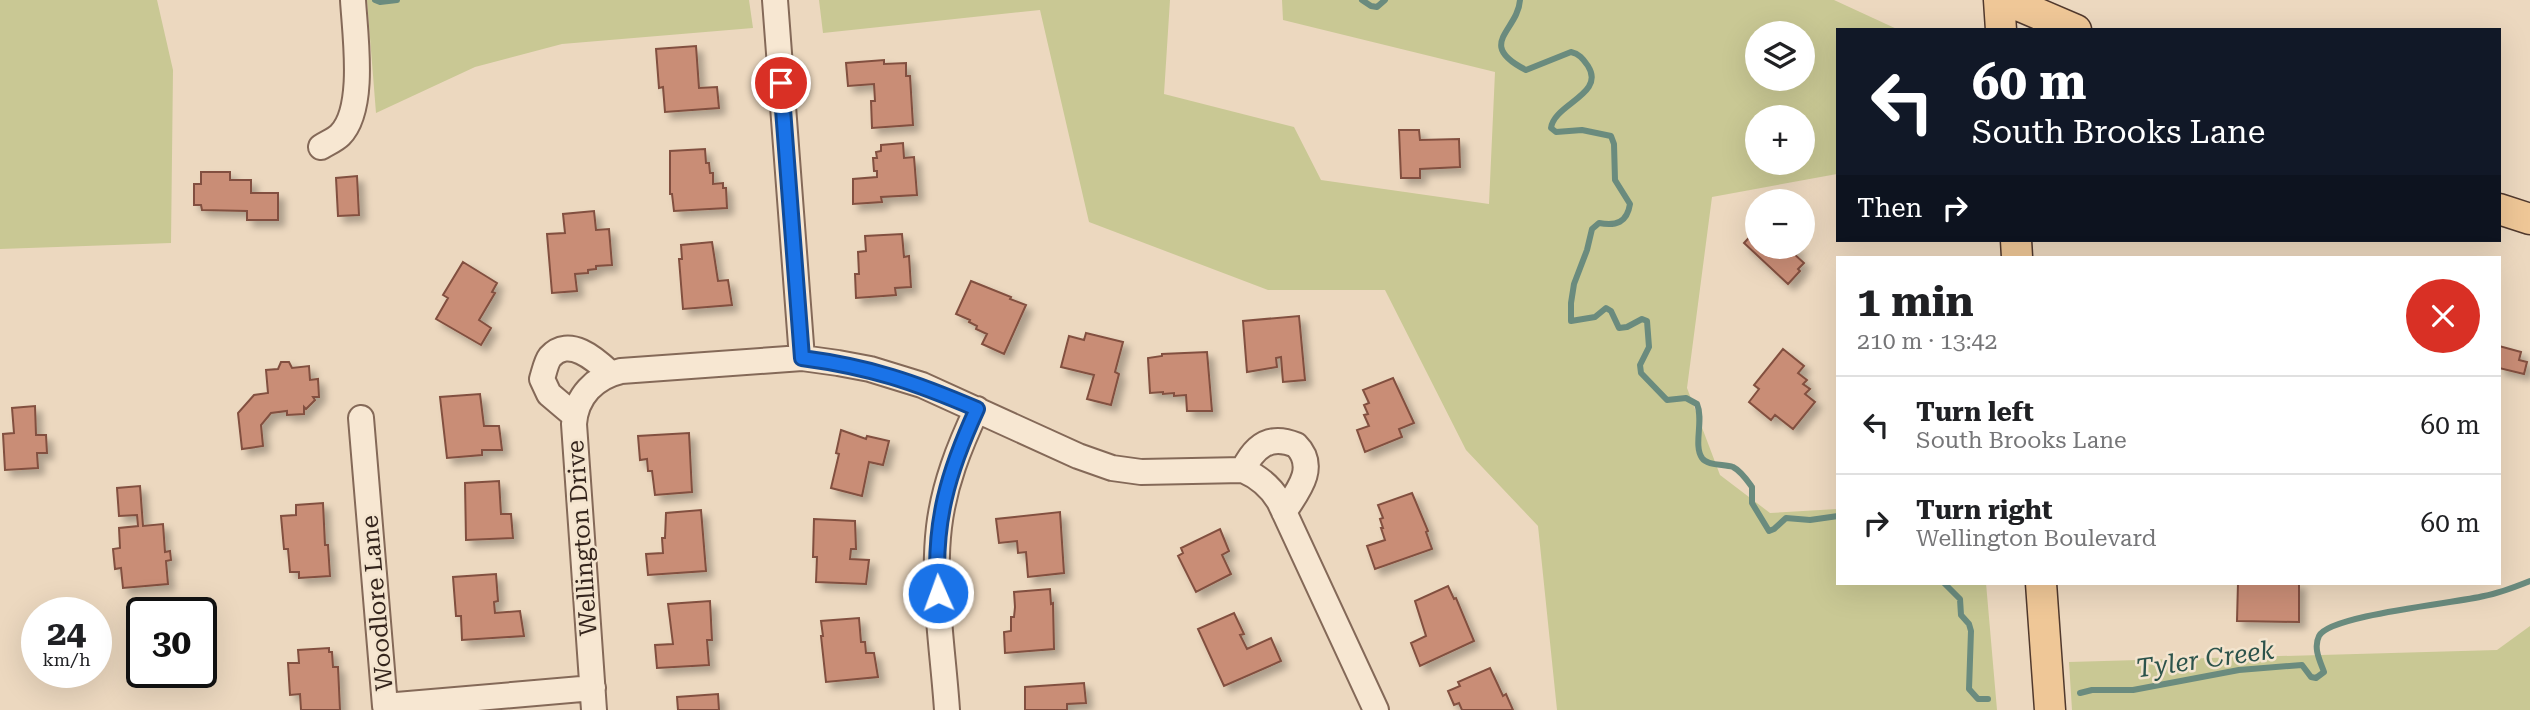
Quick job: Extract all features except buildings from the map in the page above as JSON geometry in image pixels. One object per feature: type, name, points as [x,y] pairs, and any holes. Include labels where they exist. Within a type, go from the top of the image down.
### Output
[{"type":"main road","points":[[1999,0],[2001,28]]},
{"type":"main road","points":[[2006,0],[2071,28]]},
{"type":"main road","points":[[2501,210],[2530,219]]},
{"type":"main road","points":[[2041,585],[2050,710]]},
{"type":"street","points":[[321,147],[340,135],[353,113],[357,59],[353,0]]},
{"type":"street","points":[[775,0],[802,358]]},
{"type":"street","points":[[575,416],[549,394],[542,379],[550,358],[564,348],[577,349],[610,373],[802,358],[898,377],[977,409],[1077,456],[1112,468],[1141,472],[1242,470],[1265,483],[1274,492],[1376,710]]},
{"type":"street","name":"Wellington Drive","points":[[594,699],[575,416],[586,390],[610,373]]},
{"type":"street","points":[[947,710],[937,570],[939,526],[956,454],[977,409]]},
{"type":"street","name":"Woodlore Lane","points":[[361,418],[386,706],[594,699]]},
{"type":"street","points":[[1242,470],[1252,452],[1259,447],[1277,441],[1296,445],[1304,456],[1307,471],[1302,485],[1284,512]]},
{"type":"shaded area","points":[[0,0],[157,0],[173,70],[171,243],[0,249]]},
{"type":"shaded area","points":[[367,0],[749,0],[753,28],[562,44],[475,67],[376,113]]},
{"type":"shaded area","points":[[819,0],[1170,0],[1164,94],[1294,127],[1321,180],[1489,204],[1495,72],[1283,20],[1282,0],[1834,0],[1895,28],[1836,28],[1836,174],[1712,197],[1687,388],[1720,475],[1770,513],[1836,509],[1836,585],[1986,585],[1997,710],[1557,710],[1538,526],[1466,450],[1385,290],[1268,290],[1089,222],[1040,10],[823,33]]},
{"type":"shaded area","points":[[2530,626],[2530,710],[2072,710],[2069,662],[2497,650]]},
{"type":"waterway","name":"Tyler Creek","points":[[375,0],[397,0]]},
{"type":"waterway","name":"Tyler Creek","points":[[1362,0],[1377,7],[1385,0]]},
{"type":"waterway","name":"Tyler Creek","points":[[1520,0],[1518,11],[1503,37],[1503,52],[1511,61],[1526,70],[1571,52],[1583,59],[1592,76],[1590,84],[1585,92],[1561,112],[1551,128],[1556,132],[1582,130],[1611,136],[1614,144],[1615,180],[1630,204],[1620,222],[1599,223],[1592,229],[1574,284],[1571,321],[1595,317],[1606,308],[1611,311],[1619,328],[1642,319],[1647,321],[1649,347],[1640,365],[1641,373],[1667,400],[1686,398],[1697,404],[1699,453],[1704,461],[1733,467],[1741,473],[1752,487],[1752,503],[1769,531],[1786,518],[1810,520],[1836,516]]},
{"type":"waterway","name":"Tyler Creek","points":[[2080,693],[2092,690],[2133,690],[2239,670],[2302,665],[2311,677],[2316,678],[2324,672],[2317,641],[2328,629],[2368,616],[2490,595],[2530,581]]},
{"type":"waterway","name":"Tyler Creek","points":[[1946,585],[1960,599],[1961,615],[1971,631],[1969,689],[1978,699],[1988,699]]},
{"type":"route","points":[[781,83],[802,358],[870,369],[898,377],[977,409],[956,454],[947,484],[939,526],[938,593]]}]
